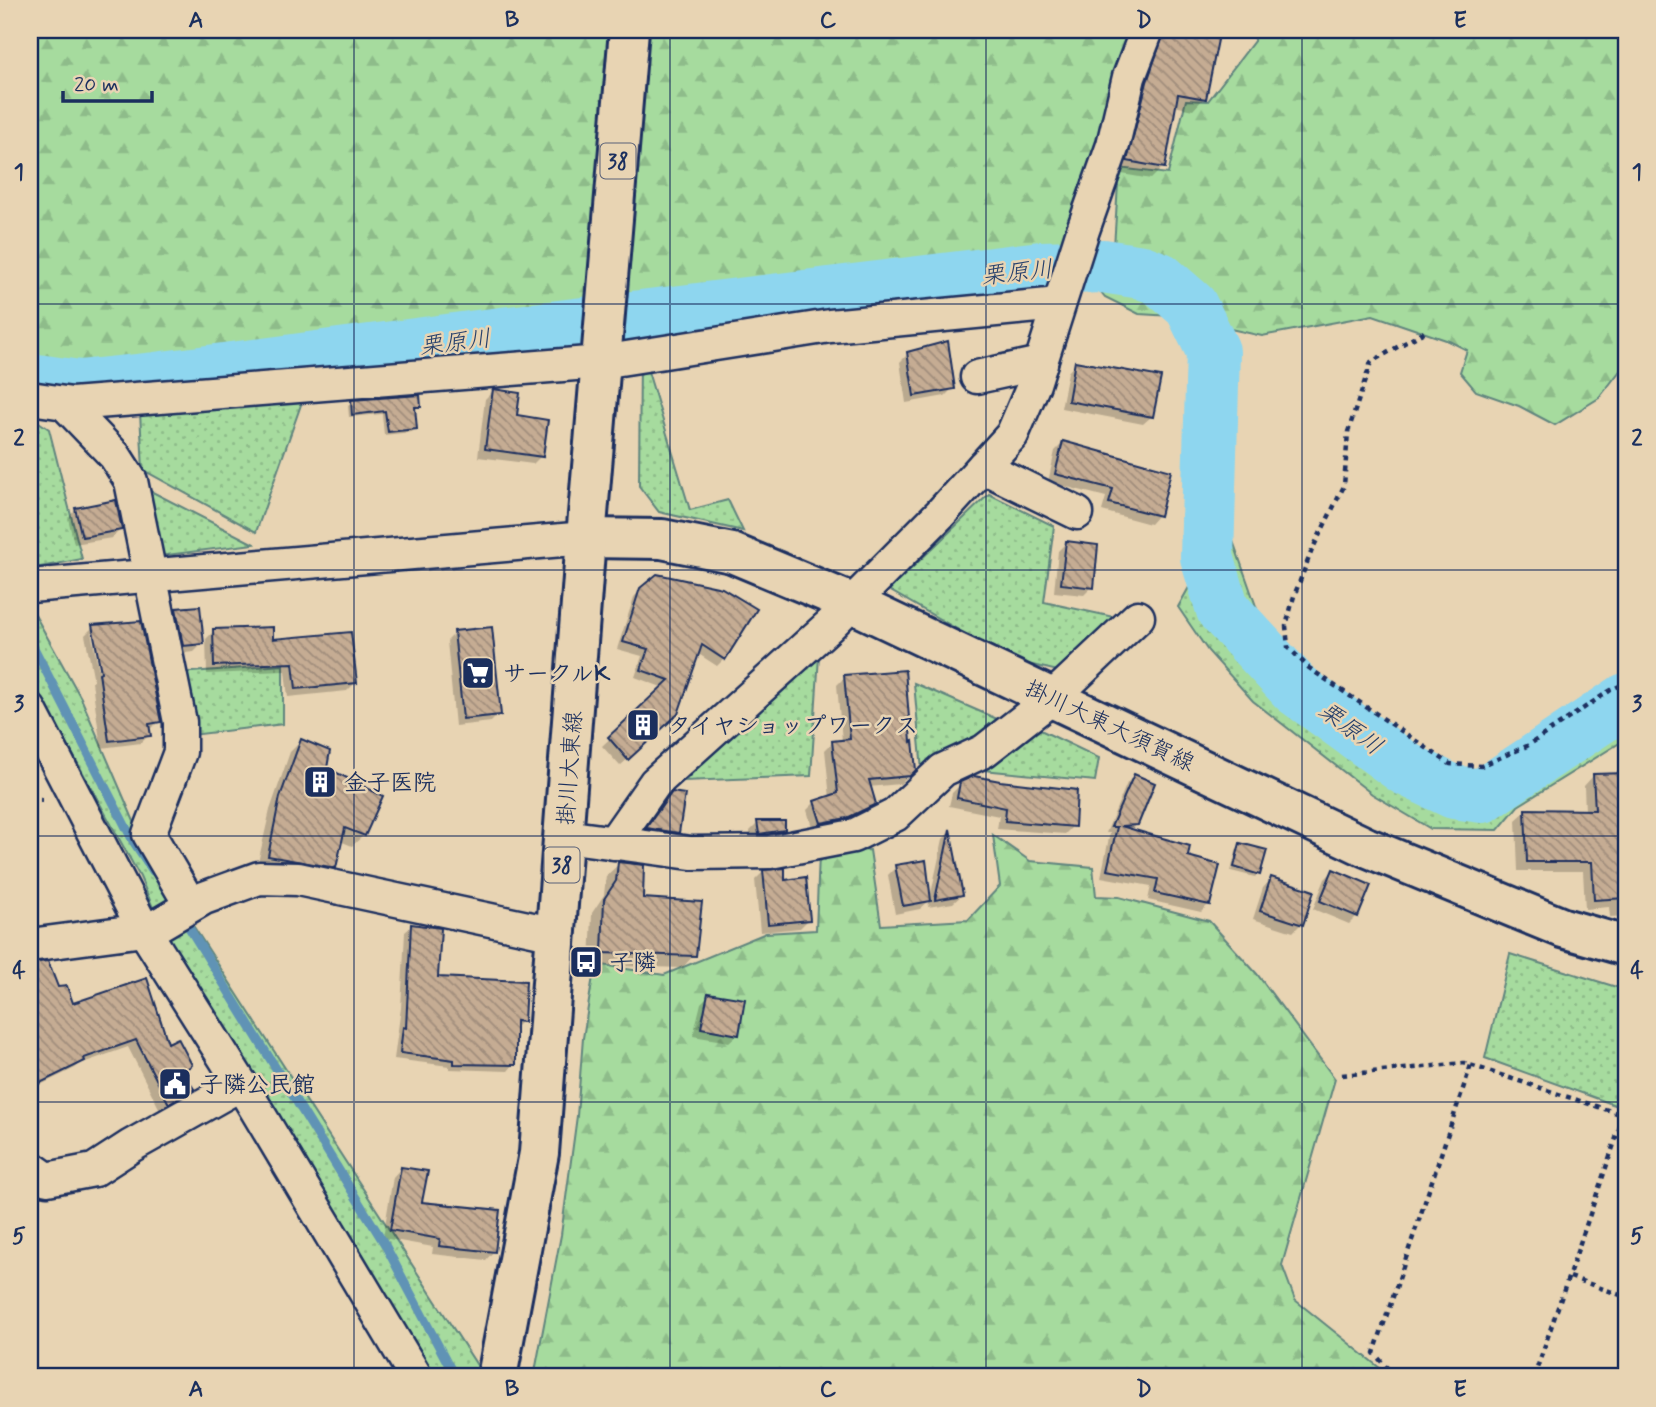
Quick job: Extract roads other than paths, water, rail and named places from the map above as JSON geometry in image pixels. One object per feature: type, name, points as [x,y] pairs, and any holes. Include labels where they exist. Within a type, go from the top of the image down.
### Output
[{"type":"main road","name":"掛川大東線","points":[[497,1377],[539,1153],[586,538],[629,30]]},
{"type":"main road","name":"掛川大東大須賀線","points":[[586,538],[662,539],[732,553],[852,603],[1366,846],[1563,928],[1626,946]]},
{"type":"street","points":[[613,843],[655,783],[852,603],[1012,435],[1022,416],[1041,363],[1112,145],[1129,77],[1147,30]]},
{"type":"street","points":[[30,398],[65,404],[602,356],[1061,297]]},
{"type":"street","points":[[977,377],[1041,363]]},
{"type":"street","points":[[65,404],[115,456],[131,481],[180,722],[180,752],[149,834],[187,906]]},
{"type":"street","points":[[983,467],[1077,513]]},
{"type":"street","points":[[32,586],[586,538]]},
{"type":"street","points":[[564,836],[691,853],[770,852],[853,836],[895,815],[943,770],[984,751],[1052,698],[1138,617]]},
{"type":"street","points":[[30,710],[241,1084],[415,1377]]},
{"type":"street","points":[[30,945],[151,928],[187,906],[259,878],[298,879],[555,934]]},
{"type":"street","points":[[30,1167],[47,1179],[94,1171],[131,1146],[241,1084]]},
{"type":"waterway","name":"栗原川","points":[[30,380],[79,387],[155,379],[1041,268],[1103,266],[1142,272],[1160,279],[1191,306],[1213,351],[1207,557],[1223,610],[1296,689],[1406,769],[1454,792],[1482,796],[1626,700]]},
{"type":"waterway","points":[[30,640],[133,841],[153,871]]},
{"type":"waterway","points":[[183,918],[384,1243],[455,1377]]},
{"type":"place","name":"サークルK","points":[[478,673]]},
{"type":"place","name":"タイヤショップワークス","points":[[643,725]]},
{"type":"place","name":"金子医院","points":[[320,782]]},
{"type":"place","name":"子隣","points":[[586,962]]},
{"type":"place","name":"子隣公民館","points":[[175,1084]]}]
